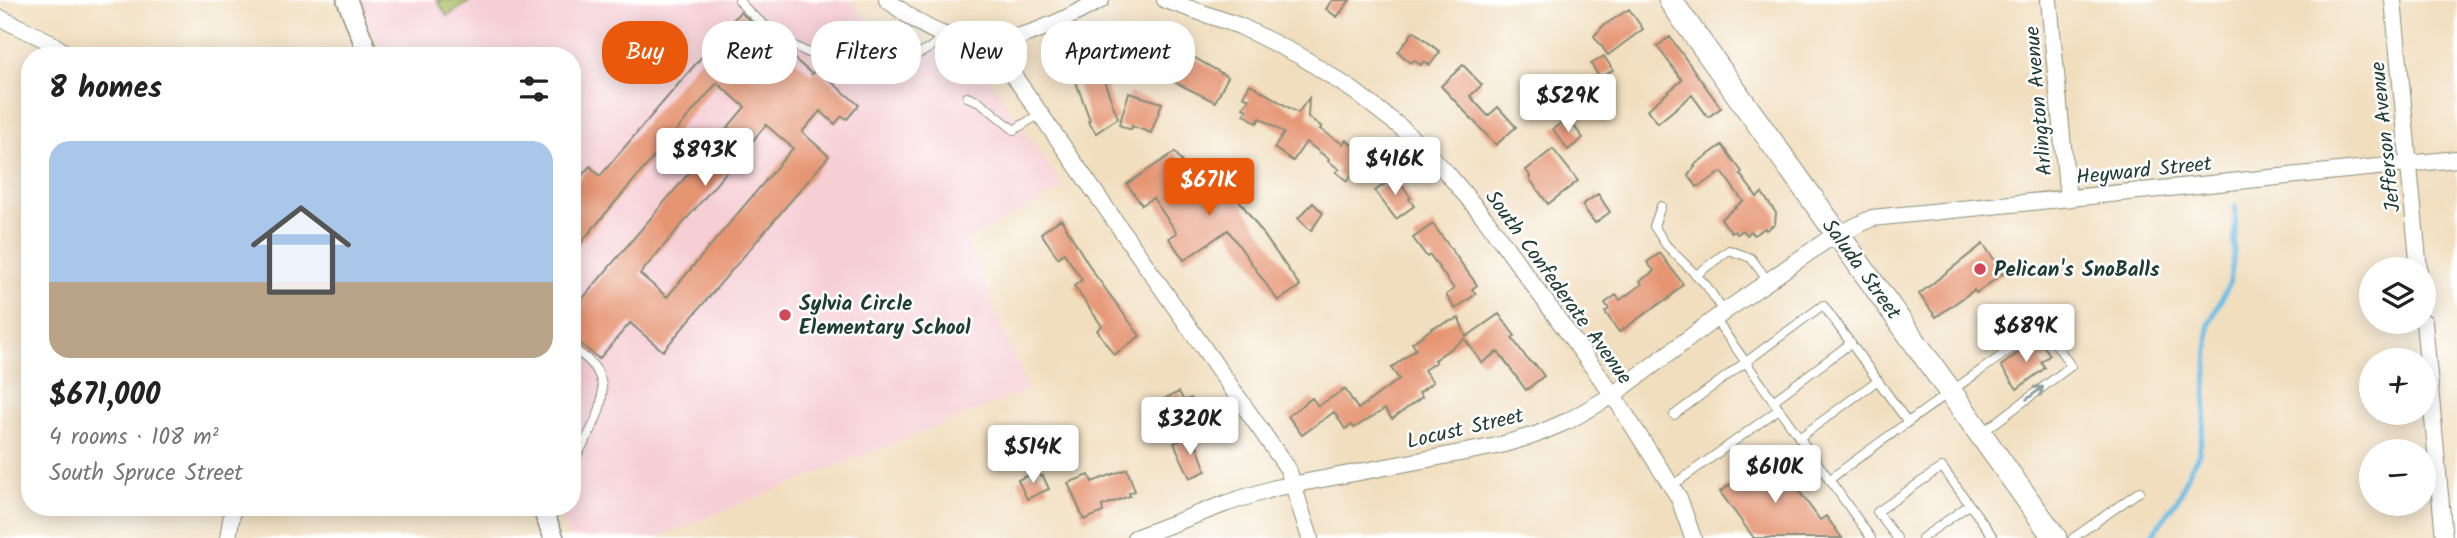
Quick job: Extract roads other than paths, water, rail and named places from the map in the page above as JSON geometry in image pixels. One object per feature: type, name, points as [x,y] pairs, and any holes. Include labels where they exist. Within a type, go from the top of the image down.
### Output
[{"type":"main road","name":"Saluda Street","points":[[1670,0],[2055,538]]},
{"type":"street","points":[[347,0],[365,47]]},
{"type":"street","points":[[887,0],[935,31]]},
{"type":"street","points":[[1027,34],[1062,21],[1101,0]]},
{"type":"street","name":"South Confederate Avenue","points":[[1166,0],[1240,26],[1302,57],[1354,90],[1403,129],[1447,173],[1487,221],[1613,395],[1679,498],[1693,538]]},
{"type":"street","name":"Arlington Avenue","points":[[2049,0],[2068,199]]},
{"type":"street","name":"Jefferson Avenue","points":[[2393,0],[2417,257]]},
{"type":"street","points":[[0,18],[56,47]]},
{"type":"street","points":[[1020,84],[1288,469],[1310,538]]},
{"type":"street","name":"Heyward Street","points":[[1837,234],[1872,218],[2457,159]]},
{"type":"street","name":"Locust Street","points":[[1135,538],[1275,488],[1497,446],[1535,435],[1568,421],[1613,395],[1719,316],[1837,234]]},
{"type":"street","points":[[2425,334],[2444,538]]},
{"type":"street","points":[[228,538],[232,516]]},
{"type":"street","points":[[545,516],[554,538]]},
{"type":"lane","points":[[739,0],[744,9],[789,45],[823,59],[845,64],[880,64],[915,56],[935,46]]},
{"type":"lane","points":[[967,97],[980,102],[1014,130],[1040,114]]},
{"type":"lane","points":[[1661,206],[1654,226],[1666,245],[1706,285],[1719,316],[1745,361],[1871,538]]},
{"type":"lane","points":[[1696,275],[1729,250],[1751,258],[1768,281]]},
{"type":"lane","points":[[1674,415],[1823,305],[1908,421]]},
{"type":"lane","points":[[1829,480],[2043,326],[2071,366],[1981,434]]},
{"type":"lane","points":[[1773,401],[1851,344]]},
{"type":"lane","points":[[581,355],[592,363],[601,379],[603,394],[597,420],[581,448]]},
{"type":"lane","points":[[1799,438],[1878,380]]},
{"type":"lane","points":[[1672,486],[1779,410]]},
{"type":"lane","points":[[1897,538],[1877,512],[1942,467],[1994,538]]},
{"type":"lane","points":[[2073,538],[2140,491]]},
{"type":"lane","points":[[1922,538],[1969,505]]},
{"type":"waterway","points":[[2150,538],[2181,494],[2199,453],[2205,416],[2209,324],[2230,282],[2236,205]]},
{"type":"place","name":"Pelican's SnoBalls","points":[[1980,269]]},
{"type":"place","name":"Sylvia Circle Elementary School","points":[[785,315]]}]
